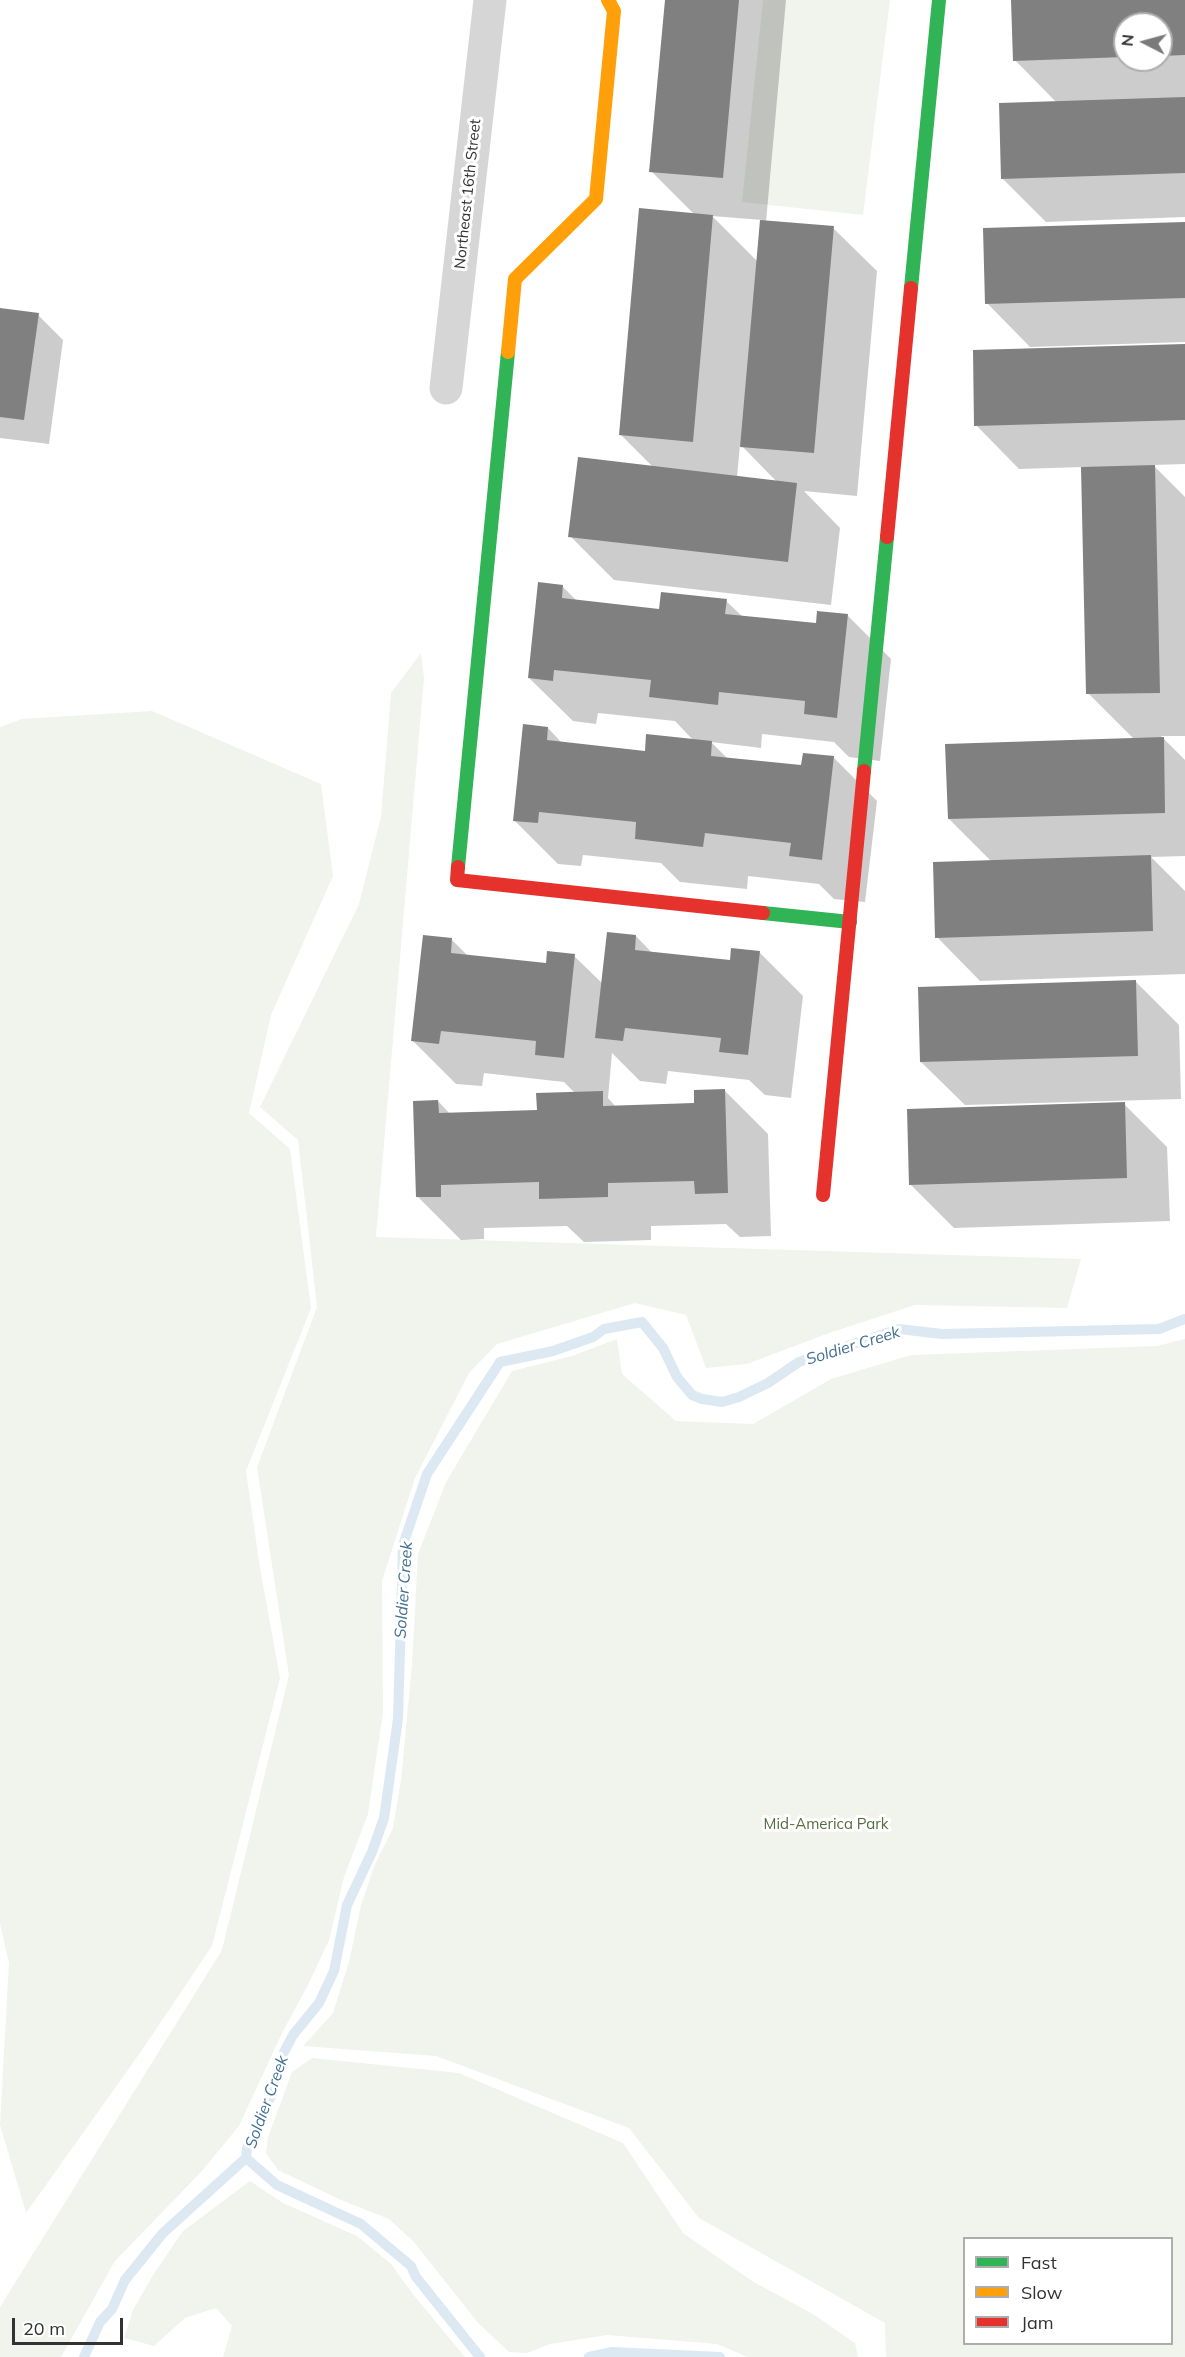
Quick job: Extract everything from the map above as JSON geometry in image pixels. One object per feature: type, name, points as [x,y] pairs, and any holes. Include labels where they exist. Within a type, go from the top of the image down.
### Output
[{"type":"street","name":"Northeast 16th Street","points":[[446,388],[490,0]]},
{"type":"street","points":[[608,0],[614,11],[596,199],[515,279],[457,880],[850,922]]},
{"type":"street","points":[[823,1195],[939,0]]},
{"type":"green space","points":[[763,0],[890,0],[863,215],[742,202]]},
{"type":"green space","points":[[421,653],[424,678],[376,1237],[1081,1259],[1067,1308],[915,1305],[829,1333],[747,1364],[706,1368],[686,1315],[635,1303],[497,1344],[469,1373],[415,1478],[382,1581],[383,1712],[368,1814],[344,1877],[329,1940],[282,2033],[239,2126],[201,2172],[115,2261],[61,2357],[0,2357],[0,2307],[222,1950],[289,1675],[257,1467],[317,1307],[298,1140],[260,1107],[359,904],[381,817],[391,693]]},
{"type":"green space","points":[[152,711],[321,784],[333,876],[271,1015],[249,1113],[290,1149],[311,1308],[246,1471],[260,1568],[280,1678],[212,1946],[140,2053],[26,2213],[0,2125],[9,1963],[0,1924],[0,727],[22,719]]},
{"type":"green space","name":"Mid-America Park","points":[[617,1339],[622,1374],[676,1421],[753,1424],[831,1379],[911,1355],[1157,1346],[1185,1339],[1185,2357],[886,2357],[885,2323],[699,2218],[629,2128],[436,2056],[303,2046],[333,2013],[349,1962],[361,1905],[375,1864],[393,1828],[401,1780],[412,1664],[418,1554],[446,1482],[512,1371],[572,1356]]},
{"type":"green space","points":[[312,2058],[459,2073],[623,2143],[683,2233],[752,2281],[813,2314],[855,2343],[858,2357],[748,2357],[717,2344],[607,2335],[550,2344],[527,2353],[509,2352],[478,2323],[414,2242],[389,2219],[341,2200],[278,2170],[266,2153],[268,2137],[292,2072]]},
{"type":"green space","points":[[250,2181],[283,2203],[357,2236],[391,2264],[465,2357],[223,2357],[232,2326],[216,2308],[185,2318],[154,2346],[124,2338],[133,2310],[153,2275],[183,2231]]},
{"type":"building","points":[[665,0],[739,0],[723,178],[649,172]]},
{"type":"building","points":[[1011,0],[1185,0],[1185,55],[1173,56],[1173,12],[1113,12],[1113,57],[1013,61]]},
{"type":"building","points":[[1185,97],[1185,173],[1001,179],[999,103]]},
{"type":"building","points":[[639,208],[713,215],[693,442],[619,435]]},
{"type":"building","points":[[760,220],[834,226],[814,453],[740,447]]},
{"type":"building","points":[[1185,222],[1185,298],[985,304],[983,228]]},
{"type":"building","points":[[0,308],[39,313],[24,420],[0,417]]},
{"type":"building","points":[[1185,344],[1185,420],[974,426],[973,350]]},
{"type":"building","points":[[578,457],[797,483],[788,562],[568,537]]},
{"type":"building","points":[[1155,465],[1160,693],[1086,694],[1081,467]]},
{"type":"building","points":[[538,582],[563,585],[562,598],[659,609],[661,592],[727,599],[725,614],[816,623],[817,611],[848,614],[837,718],[804,714],[805,701],[719,692],[718,705],[649,697],[651,680],[554,670],[553,681],[528,678]]},
{"type":"building","points":[[523,724],[548,727],[547,740],[645,751],[646,734],[712,741],[711,756],[801,765],[803,753],[834,756],[822,860],[789,856],[791,843],[705,833],[703,847],[635,839],[636,822],[539,812],[538,823],[513,821]]},
{"type":"building","points":[[1164,737],[1165,813],[948,819],[945,744]]},
{"type":"building","points":[[1151,855],[1153,931],[935,938],[933,862]]},
{"type":"building","points":[[607,932],[636,935],[635,950],[730,960],[731,948],[760,951],[748,1055],[719,1052],[721,1038],[625,1028],[623,1041],[595,1038]]},
{"type":"building","points":[[423,935],[452,938],[451,953],[546,963],[547,951],[575,954],[564,1058],[535,1055],[536,1041],[441,1031],[439,1044],[411,1041]]},
{"type":"building","points":[[1136,980],[1138,1056],[920,1062],[918,987]]},
{"type":"building","points":[[725,1089],[728,1193],[695,1194],[694,1181],[608,1183],[608,1197],[539,1199],[539,1182],[441,1185],[441,1197],[416,1197],[413,1101],[438,1100],[439,1113],[537,1110],[536,1093],[603,1091],[603,1106],[694,1103],[694,1090]]},
{"type":"building","points":[[1125,1102],[1127,1178],[909,1185],[907,1109]]},
{"type":"waterway","name":"Soldier Creek","points":[[84,2357],[100,2322],[112,2309],[125,2280],[163,2233],[246,2158],[247,2148],[272,2094],[284,2052],[293,2035],[319,2003],[334,1971],[347,1905],[372,1852],[384,1818],[398,1719],[403,1545],[427,1474],[500,1362],[553,1351],[593,1337],[604,1329],[642,1322],[663,1348],[677,1377],[692,1395],[722,1402],[739,1397],[768,1383],[799,1362],[899,1329],[942,1334],[1159,1329],[1185,1319]]},
{"type":"waterway","points":[[246,2158],[277,2185],[361,2224],[411,2266],[416,2277],[480,2357]]},
{"type":"waterway","points":[[589,2357],[612,2352],[720,2357]]},
{"type":"traffic: fast","points":[[911,288],[939,0]]},
{"type":"traffic: fast","points":[[458,867],[508,352]]},
{"type":"traffic: fast","points":[[864,771],[887,537]]},
{"type":"traffic: fast","points":[[763,913],[850,922]]},
{"type":"traffic: slow","points":[[508,352],[515,279],[596,199],[614,11],[608,0]]},
{"type":"traffic: jam","points":[[887,537],[911,288]]},
{"type":"traffic: jam","points":[[823,1195],[864,771]]},
{"type":"traffic: jam","points":[[458,867],[457,880],[763,913]]}]
